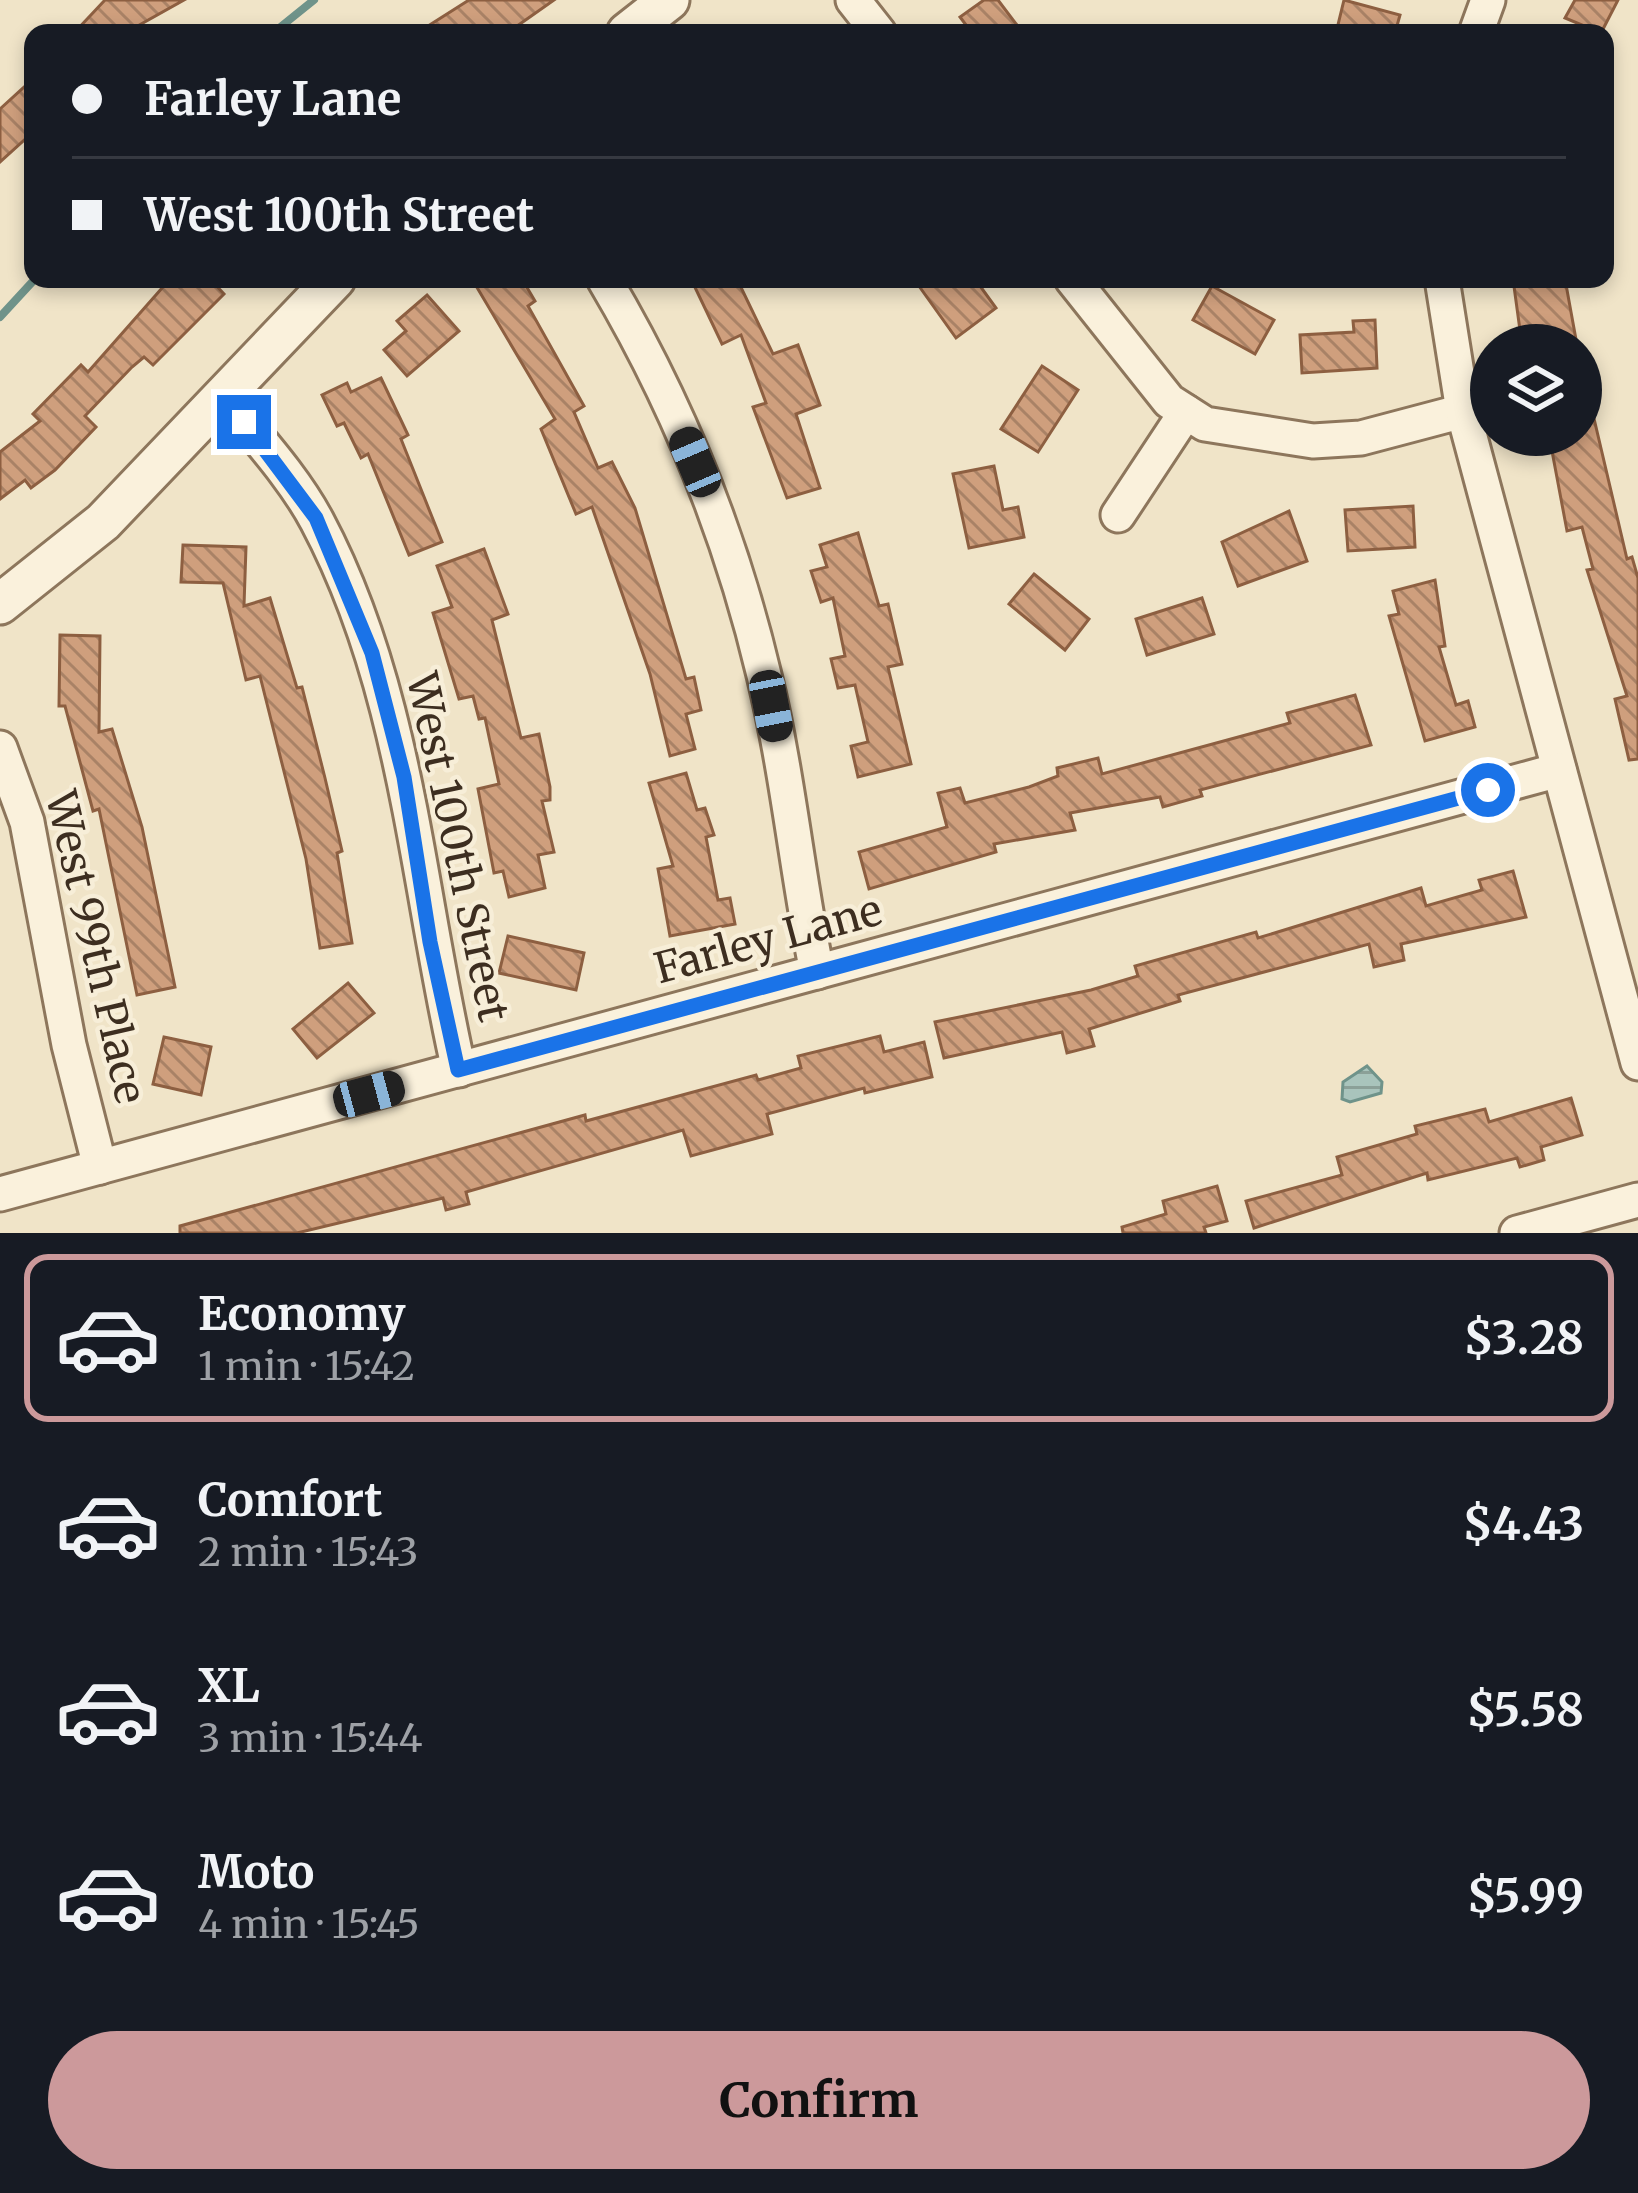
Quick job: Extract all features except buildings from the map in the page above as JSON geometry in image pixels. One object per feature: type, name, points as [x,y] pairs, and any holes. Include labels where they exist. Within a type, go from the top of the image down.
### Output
[{"type":"street","points":[[638,24],[669,0]]},
{"type":"street","points":[[853,0],[872,24]]},
{"type":"street","points":[[0,604],[103,522],[326,288]]},
{"type":"street","points":[[609,288],[680,427],[740,585],[777,735],[817,972]]},
{"type":"street","points":[[1079,288],[1169,401],[1204,424],[1313,441],[1361,438],[1463,411]]},
{"type":"street","points":[[1443,288],[1463,411],[1638,1063]]},
{"type":"street","name":"West 100th Street","points":[[224,397],[316,518],[372,653],[404,777],[430,942],[458,1070]]},
{"type":"street","points":[[1118,514],[1186,412]]},
{"type":"street","name":"West 99th Place","points":[[0,748],[27,822],[70,1045],[100,1167]]},
{"type":"street","name":"Farley Lane","points":[[0,1194],[1559,770]]},
{"type":"street","points":[[1517,1233],[1638,1200]]},
{"type":"water","points":[[1367,1066],[1382,1082],[1381,1093],[1350,1102],[1342,1099],[1343,1082]]},
{"type":"waterway","points":[[284,24],[314,0]]},
{"type":"waterway","points":[[0,317],[27,288]]},
{"type":"route","points":[[244,422],[316,518],[372,653],[404,777],[430,942],[458,1070],[1488,790]]}]
